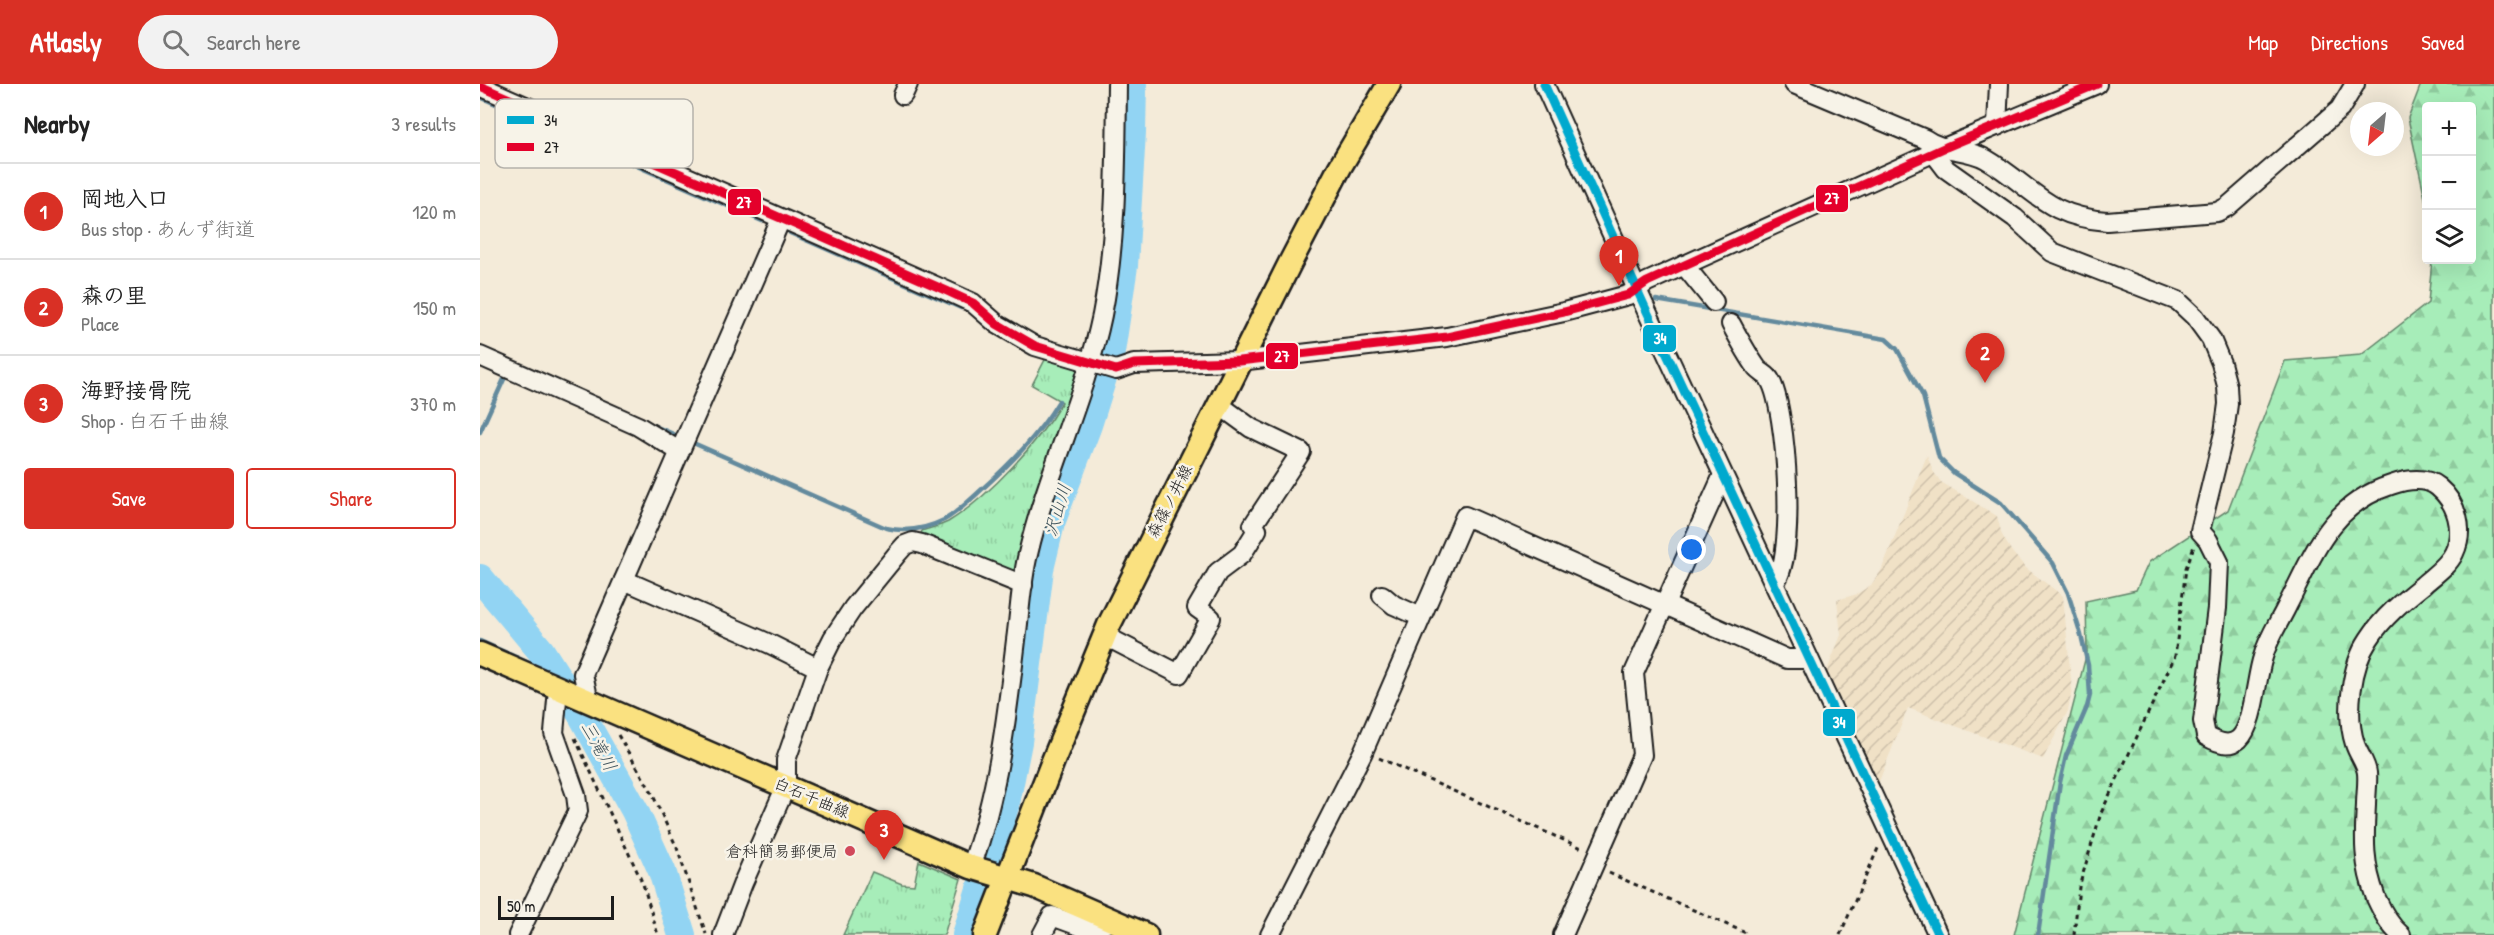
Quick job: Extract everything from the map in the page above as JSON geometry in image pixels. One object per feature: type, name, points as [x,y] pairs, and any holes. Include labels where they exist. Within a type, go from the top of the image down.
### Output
[{"type":"main road","name":"森篠ノ井線","points":[[985,935],[1004,878],[1108,625],[1239,361],[1340,167],[1389,84]]},
{"type":"main road","name":"白石千曲線","points":[[480,654],[558,695],[589,702],[972,867],[1034,886],[1146,935]]},
{"type":"street","points":[[972,867],[1006,728],[1028,556],[1040,509],[1093,362],[1110,250],[1116,188],[1117,84]]},
{"type":"street","points":[[1544,84],[1723,476],[1938,935]]},
{"type":"street","points":[[1794,84],[1925,139],[1939,149],[1967,150],[1986,159],[2044,202],[2072,215],[2107,221],[2217,212],[2227,207],[2340,109],[2355,84]]},
{"type":"street","points":[[1997,126],[1999,84]]},
{"type":"street","points":[[666,168],[973,303],[997,324],[1035,346],[1116,370],[1134,364],[1239,361],[1447,337],[1564,312],[1628,295],[1684,265],[1939,149],[2097,84]]},
{"type":"street","points":[[480,86],[509,99]]},
{"type":"street","points":[[1939,149],[1946,169],[2015,219],[2052,252],[2178,301],[2195,317],[2211,339],[2221,363],[2227,386],[2228,404],[2224,433],[2200,531],[2208,540],[2219,562],[2217,608],[2203,721],[2206,736],[2217,743],[2229,744],[2240,738],[2248,722],[2263,655],[2321,538],[2336,519],[2355,504],[2385,487],[2411,479],[2437,486],[2450,500],[2457,516],[2460,534],[2454,553],[2444,567],[2388,614],[2368,639],[2359,660],[2350,718],[2355,744],[2367,771],[2364,848],[2367,875],[2380,907],[2394,929],[2401,935]]},
{"type":"street","points":[[589,702],[583,674],[781,219]]},
{"type":"street","points":[[1684,265],[1714,302]]},
{"type":"street","points":[[1731,324],[1759,371],[1770,379],[1782,417],[1788,502],[1787,528],[1782,566],[1779,578],[1774,583]]},
{"type":"street","points":[[480,356],[639,426],[679,451]]},
{"type":"street","points":[[1113,640],[1179,674],[1211,618],[1197,608],[1218,572],[1242,554],[1257,530],[1252,525],[1301,452],[1251,428],[1218,404]]},
{"type":"street","points":[[1563,935],[1642,755],[1634,673],[1723,476]]},
{"type":"street","points":[[1270,935],[1363,752],[1465,516],[1664,606],[1787,658],[1808,659]]},
{"type":"street","points":[[723,935],[743,883],[786,786],[786,760],[818,669],[833,638],[852,608],[905,545],[913,542],[922,544],[1023,585]]},
{"type":"street","points":[[624,580],[770,644],[818,669]]},
{"type":"street","points":[[1382,595],[1394,605],[1421,617]]},
{"type":"street","points":[[518,935],[578,811],[576,795],[554,732],[558,695]]},
{"type":"street","points":[[1042,935],[1053,916],[1093,931],[1112,920]]},
{"type":"path","points":[[2074,935],[2079,887],[2101,813],[2175,656],[2186,568],[2200,531]]},
{"type":"path","points":[[558,695],[643,884],[658,935]]},
{"type":"path","points":[[615,731],[651,791],[677,848],[706,935]]},
{"type":"path","points":[[1363,752],[1746,933]]},
{"type":"path","points":[[1840,935],[1887,827]]},
{"type":"shaded area","points":[[1927,455],[1933,471],[1941,482],[1997,516],[2002,535],[2012,552],[2026,568],[2063,596],[2072,690],[2068,711],[2043,759],[1908,708],[1878,784],[1826,673],[1841,635],[1837,600],[1857,594],[1871,585],[1881,571]]},
{"type":"green space","points":[[2421,84],[2494,84],[2494,935],[2014,935],[2087,652],[2086,601],[2136,590],[2149,562],[2228,510],[2285,361],[2361,355],[2428,303],[2432,264],[2476,264],[2476,102],[2422,102],[2422,184],[2408,118]]},
{"type":"green space","points":[[1047,356],[1080,365],[1015,574],[920,536],[922,531],[948,522],[996,484],[1040,435],[1052,418],[1062,402],[1032,385]]},
{"type":"green space","points":[[919,861],[961,879],[944,935],[843,935],[872,872],[902,884],[914,885]]},
{"type":"waterway","name":"沢山川","points":[[966,935],[1006,803],[1018,742],[1040,569],[1051,523],[1088,425],[1111,352],[1124,266],[1133,84]]},
{"type":"waterway","points":[[480,97],[495,104]]},
{"type":"waterway","points":[[641,168],[762,221]]},
{"type":"waterway","points":[[790,233],[961,308]]},
{"type":"waterway","points":[[1656,300],[1886,339],[1897,349],[1923,396],[1939,458],[1954,473],[2001,503],[2053,563],[2068,593],[2081,635],[2088,665],[2090,695],[2066,756],[2060,782],[2038,935]]},
{"type":"waterway","points":[[480,432],[505,377]]},
{"type":"waterway","points":[[691,442],[886,528],[915,529],[944,520],[967,503],[1023,449],[1059,401]]},
{"type":"waterway","points":[[650,424],[678,436]]},
{"type":"waterway","name":"三滝川","points":[[480,578],[541,651],[581,714],[635,811],[662,871],[682,935]]},
{"type":"waterway","points":[[480,641],[554,674]]},
{"type":"transit line","name":"34","points":[[1544,84],[1644,305],[1938,935]]},
{"type":"transit line","name":"27","points":[[667,168],[973,303],[997,324],[1035,346],[1116,370],[1134,364],[1239,361],[1447,337],[1564,312],[1628,295],[1647,282],[1946,147],[2097,84]]},
{"type":"transit line","name":"27","points":[[480,86],[510,99]]},
{"type":"place","name":"岡地入口","points":[[1619,286]]},
{"type":"place","name":"森の里","points":[[1985,383]]},
{"type":"place","name":"倉科簡易郵便局","points":[[850,851]]},
{"type":"place","name":"海野接骨院","points":[[884,860]]}]
